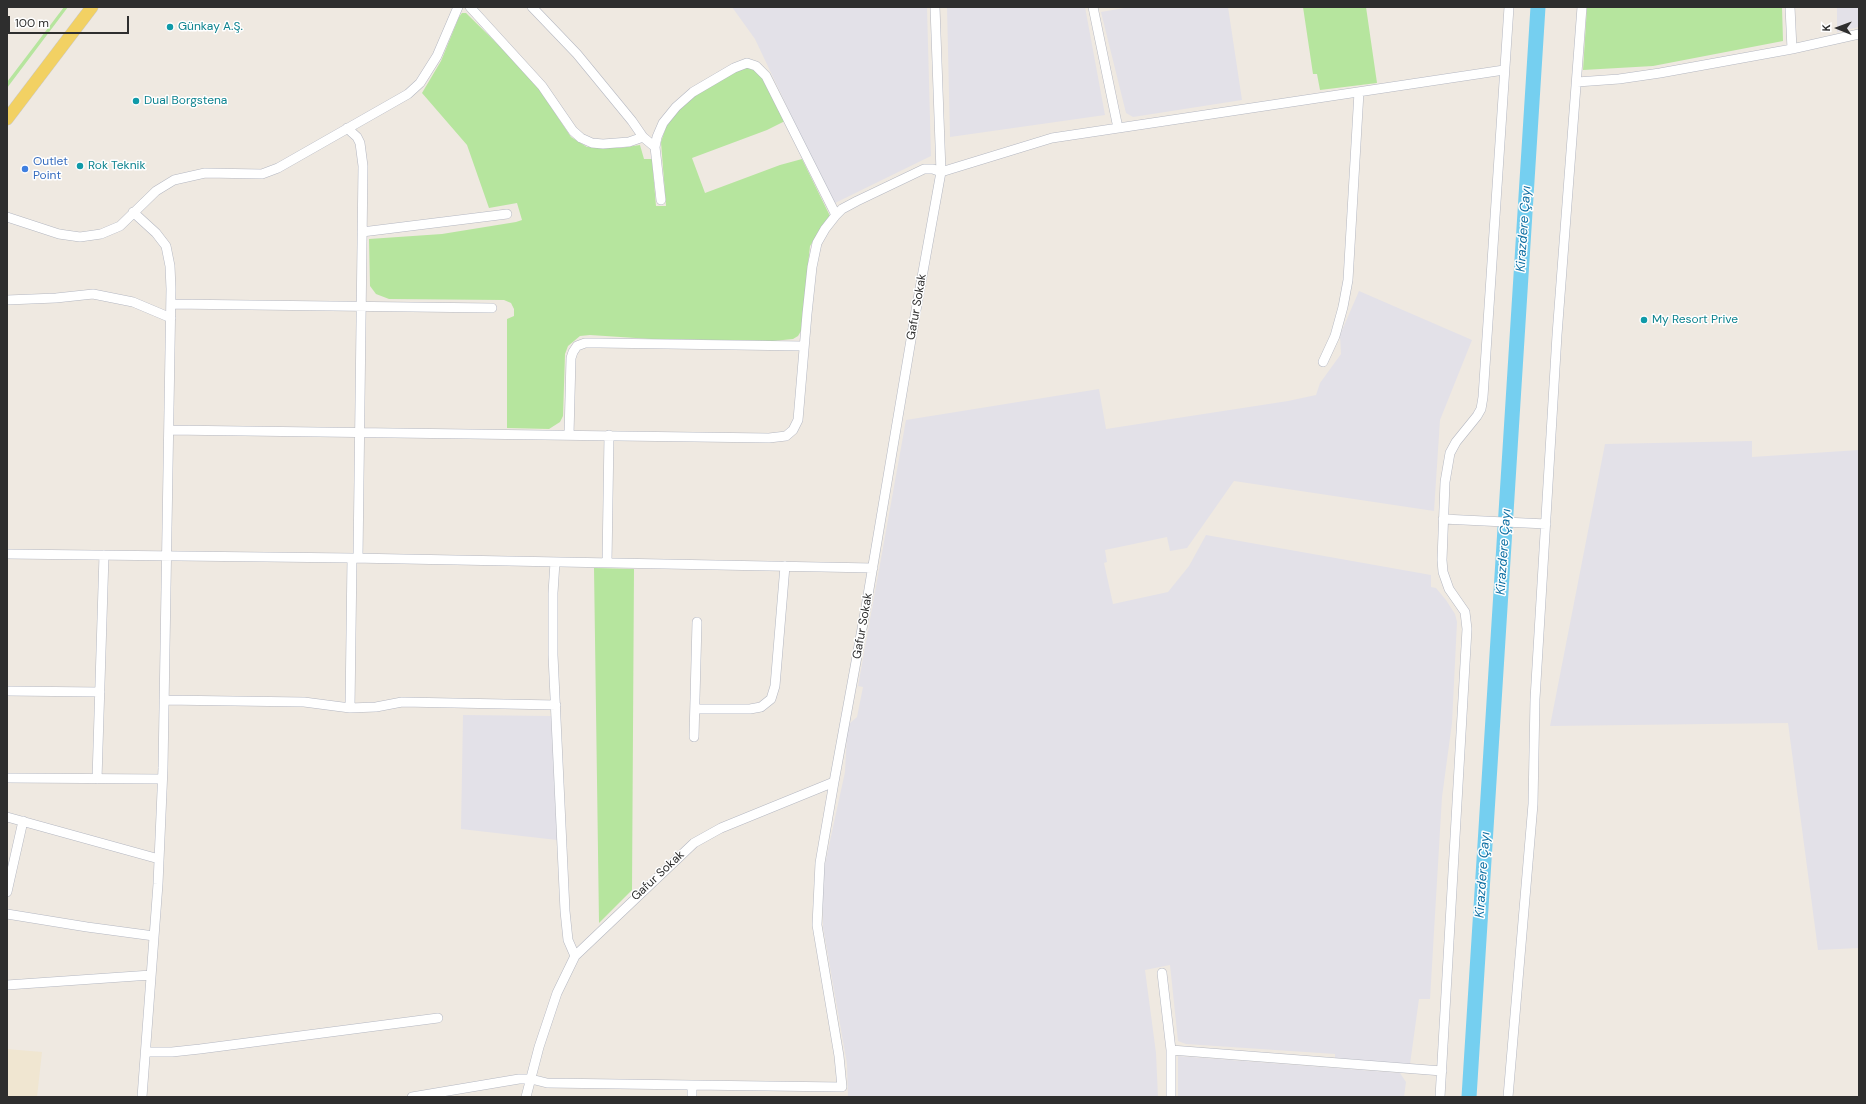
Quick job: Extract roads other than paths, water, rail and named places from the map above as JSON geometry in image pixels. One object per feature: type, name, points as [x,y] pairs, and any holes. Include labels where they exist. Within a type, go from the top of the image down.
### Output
[{"type":"main road","points":[[7,106],[82,7]]},
{"type":"main road","points":[[7,119],[92,7]]},
{"type":"street","points":[[7,217],[58,234],[80,237],[101,234],[120,226],[156,191],[174,180],[205,173],[262,174],[296,159],[347,128],[408,94],[420,83],[437,56],[458,7]]},
{"type":"street","points":[[470,7],[542,86],[573,131],[581,138],[592,143],[603,144],[629,142],[643,138]]},
{"type":"street","points":[[532,7],[577,54],[632,121],[643,138],[655,147]]},
{"type":"street","name":"Gafur Sokak","points":[[526,1097],[557,993],[575,956],[694,843],[721,828],[834,782],[873,568],[915,316],[941,172],[935,7]]},
{"type":"street","points":[[1094,7],[1118,128]]},
{"type":"street","points":[[1440,1097],[1467,629],[1465,612],[1449,590],[1444,576],[1442,560],[1447,519],[1444,482],[1450,453],[1456,442],[1477,416],[1481,409],[1483,397],[1509,7]]},
{"type":"street","points":[[1508,1097],[1533,804],[1535,698],[1569,170],[1582,7]]},
{"type":"street","points":[[1790,7],[1792,49]]},
{"type":"street","points":[[1577,82],[1626,78],[1792,49],[1859,34]]},
{"type":"street","points":[[661,200],[655,147],[657,137],[663,123],[683,99],[734,68],[748,63],[761,70],[766,76],[836,215]]},
{"type":"street","points":[[168,430],[769,438],[786,436],[793,430],[798,420],[803,346],[815,253],[821,235],[836,215],[853,203],[924,169],[933,169],[941,172],[1052,138],[1504,70]]},
{"type":"street","points":[[1323,362],[1335,336],[1343,307],[1348,280],[1358,92]]},
{"type":"street","points":[[347,128],[357,137],[362,153],[360,432],[350,708]]},
{"type":"street","points":[[133,212],[156,233],[166,246],[170,266],[171,304],[162,779],[159,860],[142,1097]]},
{"type":"street","points":[[362,232],[506,214]]},
{"type":"street","points":[[7,300],[56,298],[93,294],[133,302],[170,318]]},
{"type":"street","points":[[171,304],[492,308]]},
{"type":"street","points":[[569,435],[571,358],[577,346],[599,343],[803,346]]},
{"type":"street","points":[[607,563],[609,435]]},
{"type":"street","points":[[1447,519],[1546,524]]},
{"type":"street","points":[[7,554],[355,558],[873,568]]},
{"type":"street","points":[[97,779],[104,556]]},
{"type":"street","points":[[555,562],[553,600],[556,705],[566,928],[568,940],[575,956]]},
{"type":"street","points":[[696,709],[750,709],[761,707],[771,699],[775,686],[785,566]]},
{"type":"street","points":[[694,737],[696,709],[697,622]]},
{"type":"street","points":[[7,690],[100,692]]},
{"type":"street","points":[[164,700],[299,702],[350,708],[376,707],[402,702],[556,705]]},
{"type":"street","points":[[7,778],[162,779]]},
{"type":"street","points":[[834,782],[820,863],[817,925],[839,1056],[842,1097]]},
{"type":"street","points":[[7,817],[159,860]]},
{"type":"street","points":[[7,892],[23,821]]},
{"type":"street","points":[[7,914],[154,936]]},
{"type":"street","points":[[1162,973],[1171,1050],[1171,1097]]},
{"type":"street","points":[[7,985],[151,975]]},
{"type":"street","points":[[146,1052],[200,1049],[438,1018]]},
{"type":"street","points":[[1171,1050],[1442,1071]]},
{"type":"street","points":[[412,1097],[504,1080],[531,1079],[547,1083],[842,1087]]},
{"type":"street","points":[[692,1085],[692,1097]]},
{"type":"waterway","name":"Kirazdere Çayı","points":[[1469,1097],[1538,7]]},
{"type":"place","name":"Günkay A.Ş.","points":[[170,27]]},
{"type":"place","name":"Dual Borgstena","points":[[136,101]]},
{"type":"place","name":"Rok Teknik","points":[[80,166]]},
{"type":"place","name":"Outlet Point","points":[[25,169]]},
{"type":"place","name":"My Resort Prive","points":[[1644,320]]}]
